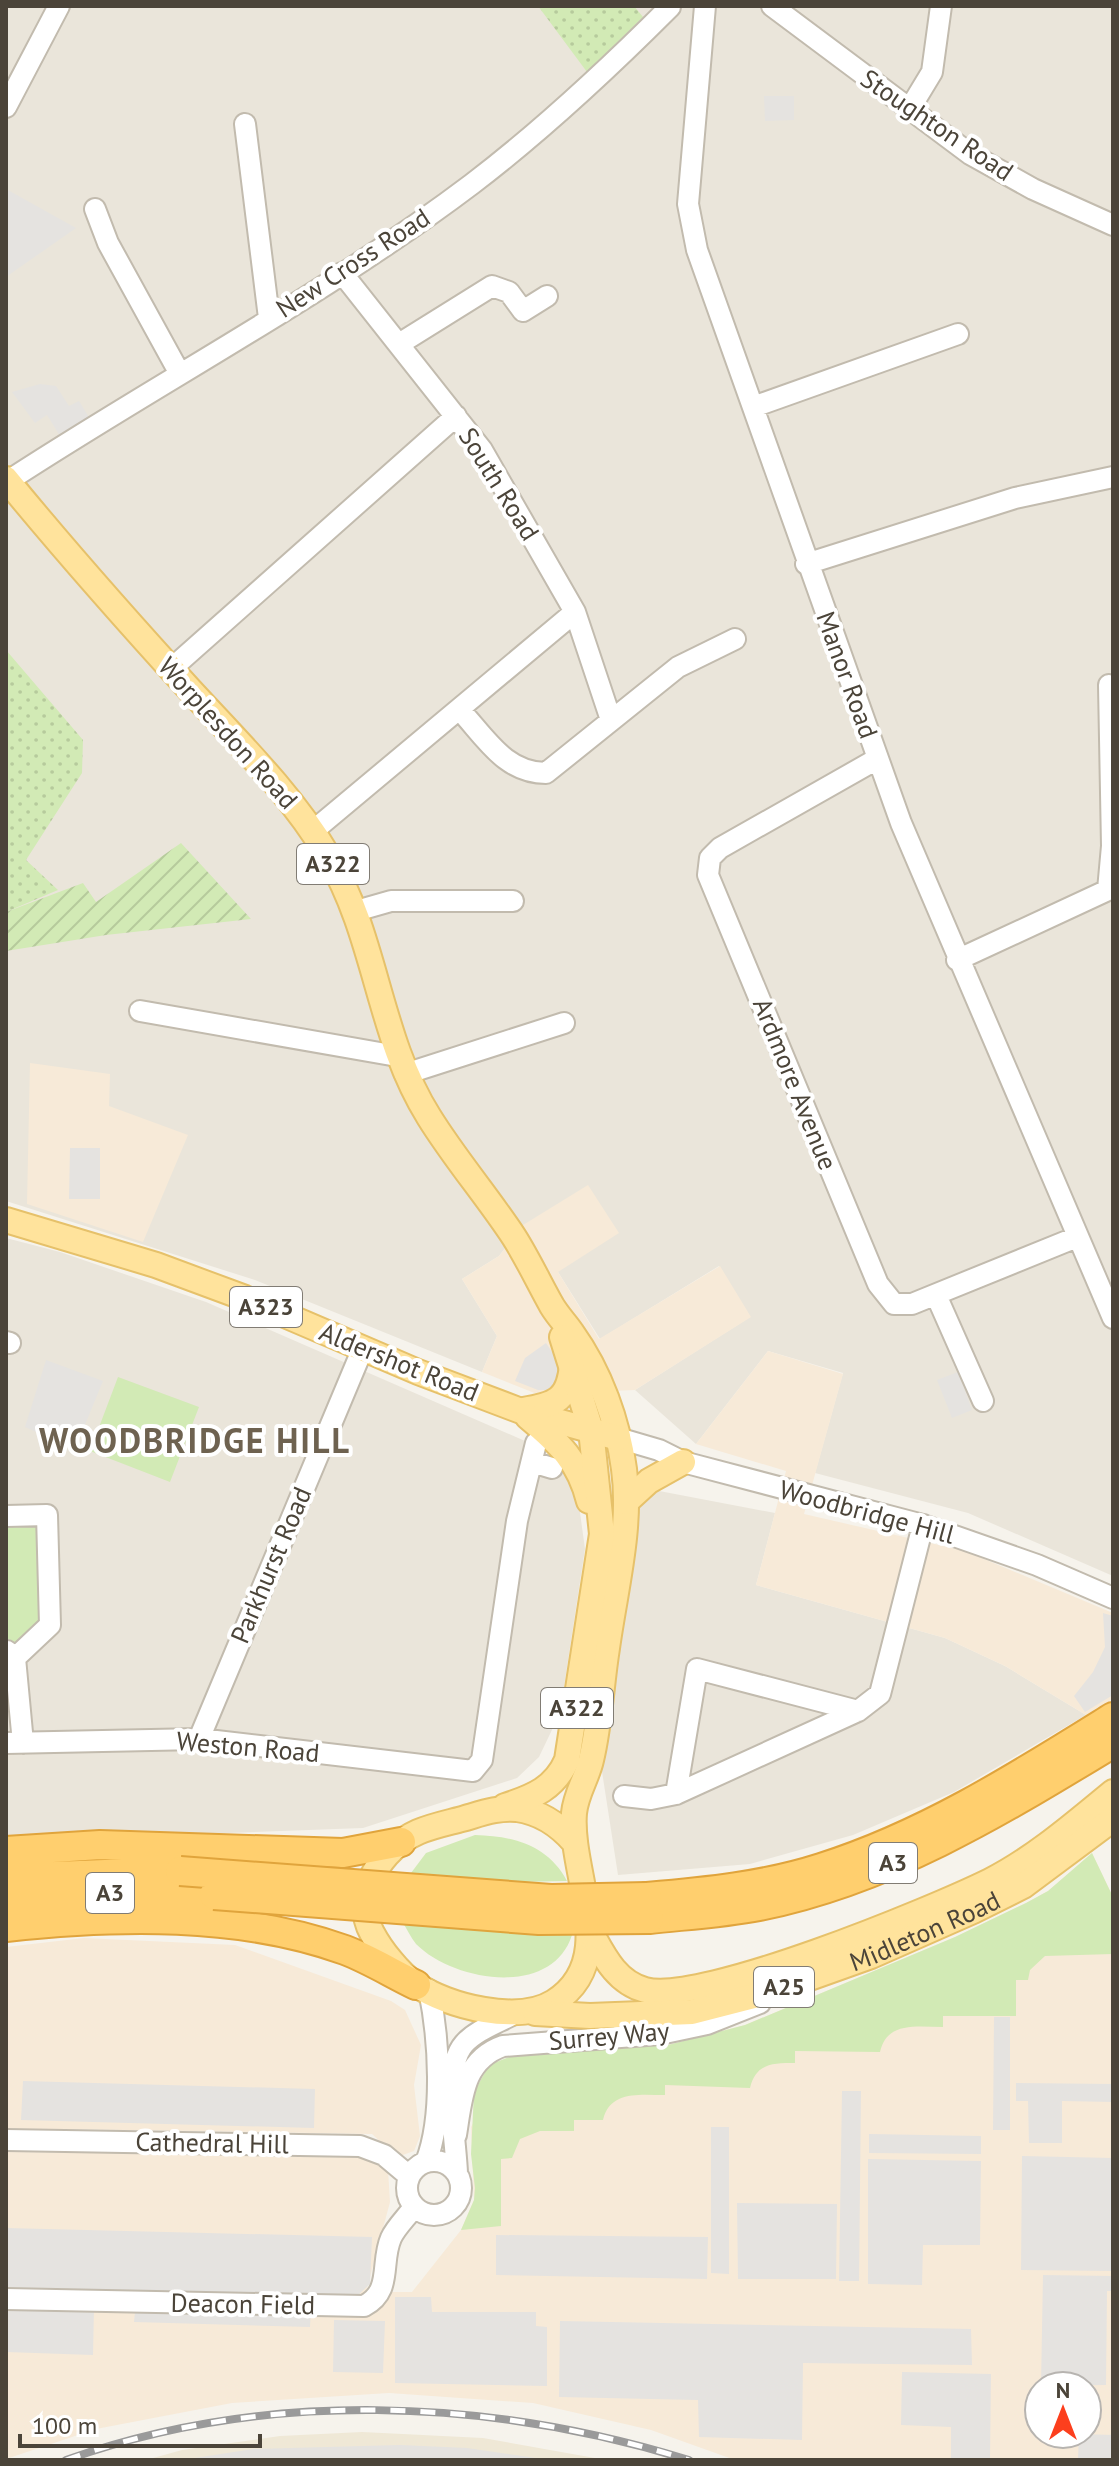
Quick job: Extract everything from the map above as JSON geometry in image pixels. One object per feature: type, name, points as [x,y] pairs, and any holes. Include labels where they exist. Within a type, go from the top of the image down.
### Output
[{"type":"highway","name":"A3","points":[[6,1878],[180,1871],[648,1908],[754,1884],[852,1857],[952,1812],[1113,1717]]},
{"type":"highway","name":"A3","points":[[6,1900],[97,1893],[214,1895],[539,1920],[648,1908],[757,1906],[862,1875],[965,1831],[1113,1743]]},
{"type":"highway","points":[[6,1851],[100,1845],[343,1853],[401,1842]]},
{"type":"highway","points":[[6,1927],[66,1922],[169,1921],[272,1932],[346,1950],[422,1988]]},
{"type":"main road","name":"Worplesdon Road","points":[[7,480],[313,831],[356,911],[401,1065],[449,1148],[516,1239],[555,1312],[590,1363],[609,1405],[618,1438],[626,1502],[590,1764],[576,1800],[574,1842]]},
{"type":"main road","name":"Aldershot Road","points":[[6,1220],[105,1248],[207,1284],[521,1411]]},
{"type":"main road","name":"Worplesdon Road","points":[[498,1809],[542,1791],[555,1780],[567,1760],[598,1567],[601,1511],[591,1430],[555,1312]]},
{"type":"main road","points":[[521,1411],[546,1407],[560,1398],[570,1385],[572,1365]]},
{"type":"main road","points":[[521,1411],[618,1438]]},
{"type":"main road","points":[[521,1411],[563,1446],[579,1467],[589,1500],[598,1567]]},
{"type":"main road","points":[[626,1502],[649,1481],[683,1462]]},
{"type":"main road","points":[[590,1764],[588,1830],[613,1945],[630,1964],[660,1980],[740,1975]]},
{"type":"main road","name":"Midleton Road","points":[[589,1929],[615,1972],[645,1990],[694,1990],[871,1931],[989,1881],[1050,1842],[1113,1792]]},
{"type":"main road","points":[[498,1809],[536,1814],[556,1825],[574,1842],[589,1929],[584,1966],[570,1990],[552,2004],[520,2014],[464,2005],[422,1988],[379,1945],[367,1923],[365,1909],[373,1874],[401,1842],[417,1833],[498,1809]]},
{"type":"main road","name":"Midleton Road","points":[[520,2014],[590,2016],[692,2012],[814,1977],[927,1933],[1023,1886],[1113,1819]]},
{"type":"street","points":[[6,107],[59,6]]},
{"type":"street","name":"Manor Road","points":[[705,6],[688,204],[697,250],[877,759],[957,960],[1113,1318]]},
{"type":"street","name":"Stoughton Road","points":[[772,6],[909,110],[1000,172],[1113,225]]},
{"type":"street","points":[[909,110],[932,72],[941,6]]},
{"type":"street","name":"New Cross Road","points":[[7,480],[342,273],[472,185],[552,120],[670,7]]},
{"type":"street","points":[[245,124],[269,318]]},
{"type":"street","points":[[95,209],[108,243],[180,374]]},
{"type":"street","name":"South Road","points":[[342,273],[482,450],[575,612],[611,720]]},
{"type":"street","points":[[399,344],[492,286],[509,292],[523,311],[547,296]]},
{"type":"street","points":[[753,407],[958,334]]},
{"type":"street","points":[[171,669],[456,416]]},
{"type":"street","points":[[806,564],[1015,498],[1104,480],[1113,496]]},
{"type":"street","points":[[313,831],[575,612]]},
{"type":"street","points":[[459,709],[509,764],[525,773],[546,773],[678,667],[735,639]]},
{"type":"street","points":[[957,960],[1108,890],[1112,846],[1109,685]]},
{"type":"street","name":"Ardmore Avenue","points":[[877,759],[720,848],[710,858],[708,875],[878,1284],[894,1304],[912,1304],[1077,1237]]},
{"type":"street","points":[[356,911],[391,901],[513,901]]},
{"type":"street","points":[[140,1011],[401,1065],[564,1023]]},
{"type":"street","points":[[936,1295],[983,1401]]},
{"type":"street","name":"Parkhurst Road","points":[[199,1739],[363,1348]]},
{"type":"street","name":"Woodbridge Hill","points":[[618,1438],[659,1450],[683,1462],[923,1525],[1037,1565],[1113,1598]]},
{"type":"street","name":"Weston Road","points":[[14,1743],[199,1739],[473,1771],[482,1760],[517,1521],[540,1458]]},
{"type":"street","points":[[6,1516],[47,1515],[50,1625],[11,1654],[14,1743]]},
{"type":"street","points":[[624,1796],[651,1799],[676,1794],[858,1711],[880,1694],[923,1525]]},
{"type":"street","points":[[676,1794],[697,1669],[858,1711]]},
{"type":"street","name":"Surrey Way","points":[[456,2135],[464,2089],[473,2065],[489,2051],[503,2046],[660,2034],[707,2024],[814,1977]]},
{"type":"street","points":[[422,1988],[437,2045],[433,2143],[426,2162],[409,2176],[407,2192],[414,2207],[430,2215],[447,2213],[459,2199],[461,2182],[447,2164],[426,2162]]},
{"type":"street","name":"Surrey Way","points":[[457,2173],[452,2089],[456,2057],[472,2038],[520,2014]]},
{"type":"street","name":"Cathedral Hill","points":[[6,2140],[360,2146],[384,2155],[409,2176]]},
{"type":"street","name":"Deacon Field","points":[[6,2299],[364,2306],[375,2300],[383,2288],[391,2239],[414,2207]]},
{"type":"shaded area","points":[[6,6],[1113,6],[1113,1576],[968,1513],[815,1473],[843,1373],[768,1351],[696,1444],[635,1390],[750,1317],[719,1266],[600,1339],[558,1272],[523,1225],[499,1256],[462,1279],[497,1336],[482,1372],[255,1280],[6,1201]]},
{"type":"shaded area","points":[[764,96],[794,96],[794,120],[765,121]]},
{"type":"shaded area","points":[[6,189],[76,228],[6,277]]},
{"type":"shaded area","points":[[40,384],[56,386],[69,406],[79,401],[90,419],[60,436],[47,415],[35,423],[12,392]]},
{"type":"shaded area","points":[[30,1063],[110,1074],[109,1106],[188,1135],[143,1242],[27,1204]]},
{"type":"shaded area","points":[[70,1148],[100,1148],[100,1199],[69,1199]]},
{"type":"shaded area","points":[[588,1185],[619,1233],[558,1272],[599,1339],[720,1266],[751,1317],[635,1390],[537,1394],[482,1372],[497,1336],[462,1279],[499,1256],[523,1225]]},
{"type":"shaded area","points":[[6,1238],[60,1252],[206,1302],[525,1441],[563,1465],[578,1498],[585,1549],[560,1713],[539,1757],[517,1778],[363,1828],[6,1841]]},
{"type":"shaded area","points":[[546,1343],[559,1362],[558,1382],[547,1390],[538,1390],[515,1381],[525,1358]]},
{"type":"shaded area","points":[[768,1351],[843,1374],[804,1514],[965,1551],[1113,1613],[1113,1699],[1086,1715],[1005,1666],[945,1638],[756,1585],[786,1471],[696,1444]]},
{"type":"shaded area","points":[[46,1360],[103,1381],[75,1449],[25,1427]]},
{"type":"shaded area","points":[[958,1372],[972,1410],[952,1418],[937,1380]]},
{"type":"shaded area","points":[[654,1490],[775,1513],[756,1585],[945,1638],[1005,1666],[1086,1715],[954,1792],[853,1835],[750,1864],[618,1875],[601,1765],[639,1503]]},
{"type":"shaded area","points":[[1103,1613],[1113,1616],[1113,1695],[1085,1712],[1074,1696],[1093,1672],[1105,1647]]},
{"type":"shaded area","points":[[1092,1853],[1113,1897],[1113,2460],[735,2460],[651,2430],[533,2403],[389,2393],[232,2403],[96,2429],[6,2459],[6,2152],[363,2154],[388,2170],[390,2202],[366,2292],[412,2292],[461,2230],[474,2200],[471,2127],[509,2057],[668,2045],[745,2025],[955,1937],[1048,1891]]},
{"type":"shaded area","points":[[84,1938],[235,1945],[391,2001],[405,2010],[421,2045],[414,2085],[420,2136],[414,2151],[397,2157],[372,2134],[64,2129],[6,2135],[6,1947]]},
{"type":"shaded area","points":[[994,2017],[1010,2017],[1010,2130],[993,2130]]},
{"type":"shaded area","points":[[23,2081],[315,2089],[314,2128],[21,2120]]},
{"type":"shaded area","points":[[1016,2083],[1113,2084],[1113,2102],[1062,2101],[1062,2143],[1029,2143],[1028,2101],[1016,2101]]},
{"type":"shaded area","points":[[842,2091],[861,2091],[859,2281],[839,2281]]},
{"type":"shaded area","points":[[711,2127],[729,2127],[729,2274],[711,2273]]},
{"type":"shaded area","points":[[869,2134],[981,2136],[981,2154],[869,2153]]},
{"type":"shaded area","points":[[1022,2156],[1113,2158],[1113,2271],[1021,2270]]},
{"type":"shaded area","points":[[868,2159],[981,2161],[980,2245],[923,2245],[922,2285],[868,2284]]},
{"type":"shaded area","points":[[737,2203],[837,2204],[836,2279],[738,2279]]},
{"type":"shaded area","points":[[6,2228],[372,2237],[370,2284],[357,2296],[6,2288]]},
{"type":"shaded area","points":[[496,2235],[708,2237],[707,2279],[496,2275]]},
{"type":"shaded area","points":[[1043,2275],[1113,2276],[1113,2291],[1107,2291],[1106,2385],[1103,2385],[1103,2370],[1041,2370]]},
{"type":"shaded area","points":[[395,2297],[431,2297],[432,2312],[536,2312],[536,2326],[547,2327],[547,2386],[395,2383]]},
{"type":"shaded area","points":[[136,2302],[311,2306],[310,2327],[134,2322]]},
{"type":"shaded area","points":[[6,2306],[94,2308],[93,2355],[6,2352]]},
{"type":"shaded area","points":[[334,2320],[385,2321],[383,2373],[333,2372]]},
{"type":"shaded area","points":[[560,2321],[971,2329],[972,2365],[803,2363],[802,2440],[699,2437],[698,2400],[559,2397]]},
{"type":"shaded area","points":[[902,2372],[991,2374],[990,2460],[951,2460],[951,2427],[901,2425]]},
{"type":"shaded area","points":[[362,2432],[483,2438],[606,2460],[146,2460],[182,2450],[280,2436]]},
{"type":"shaded area","points":[[1103,2435],[1113,2435],[1113,2460],[1078,2460],[1078,2450],[1103,2450]]},
{"type":"shaded area","points":[[400,2445],[467,2448],[550,2460],[182,2460],[253,2449]]},
{"type":"green space","points":[[538,6],[634,6],[643,17],[587,72]]},
{"type":"green space","points":[[6,650],[83,740],[82,773],[26,860],[58,890],[6,912]]},
{"type":"green space","points":[[181,843],[251,919],[106,935],[6,951],[6,912],[83,883],[96,902]]},
{"type":"green space","points":[[118,1377],[199,1407],[170,1482],[90,1451]]},
{"type":"green space","points":[[29,1521],[39,1526],[43,1619],[21,1642],[12,1643],[6,1637],[6,1522]]},
{"type":"green space","points":[[475,1835],[516,1841],[540,1851],[567,1881],[517,1882],[411,1873],[426,1853]]},
{"type":"green space","points":[[1092,1853],[1113,1897],[1113,1954],[1045,1956],[1030,1970],[1028,1980],[1016,1980],[1016,2016],[943,2016],[943,2027],[896,2030],[889,2035],[880,2052],[795,2051],[795,2063],[766,2066],[756,2074],[750,2088],[665,2085],[665,2095],[636,2095],[619,2099],[612,2103],[603,2120],[574,2120],[574,2131],[540,2131],[520,2139],[512,2158],[501,2159],[501,2226],[461,2230],[474,2200],[471,2154],[474,2092],[489,2065],[509,2057],[668,2045],[745,2025],[955,1937],[1026,1903],[1048,1891]]},
{"type":"green space","points":[[403,1923],[572,1935],[561,1955],[545,1968],[524,1976],[501,1977],[477,1974],[433,1957],[416,1944]]},
{"type":"railway","points":[[66,2460],[142,2437],[219,2421],[298,2412],[377,2410],[456,2414],[535,2424],[613,2439],[689,2460]]},
{"type":"district","name":"WOODBRIDGE HILL","points":[[195,1441]]}]
